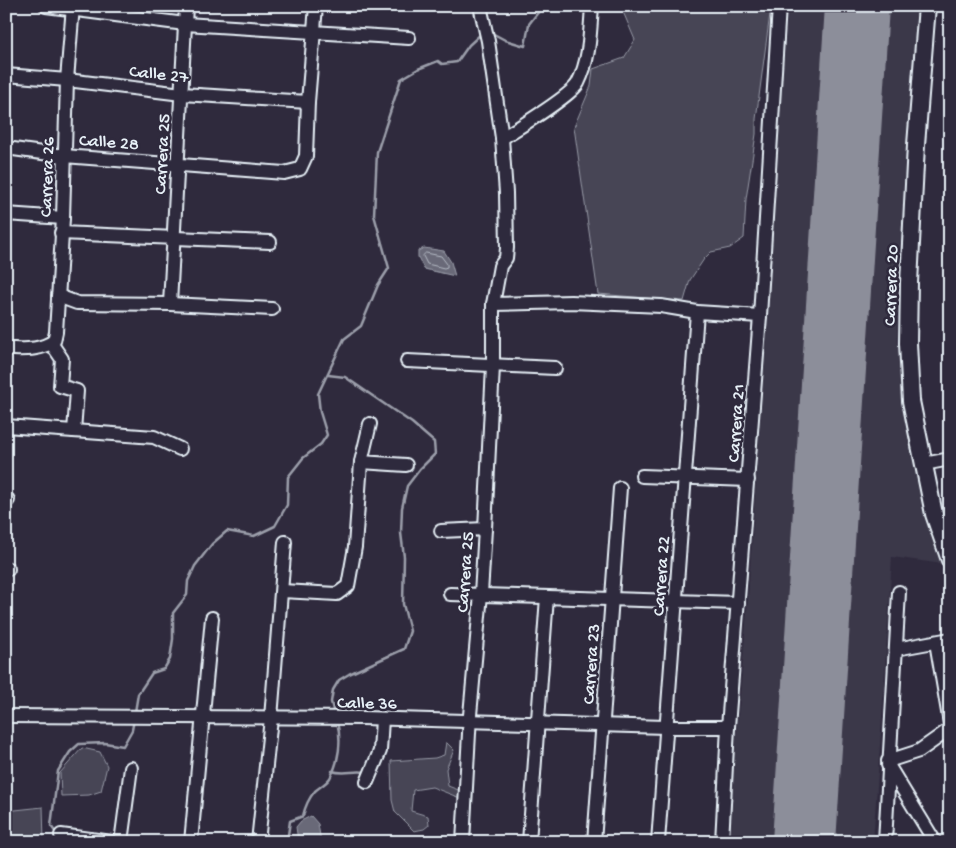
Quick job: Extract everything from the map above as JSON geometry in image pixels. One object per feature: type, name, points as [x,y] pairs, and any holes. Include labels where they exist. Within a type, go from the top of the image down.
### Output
[{"type":"main road","name":"Carrera 20","points":[[927,6],[924,68],[916,145],[908,343],[911,401],[934,514],[950,560]]},
{"type":"street","points":[[46,6],[185,24],[409,38]]},
{"type":"street","name":"Carrera 25","points":[[170,304],[186,6]]},
{"type":"street","points":[[308,102],[316,6]]},
{"type":"street","points":[[502,138],[562,98],[577,84],[586,61],[591,29],[592,6]]},
{"type":"street","name":"Carrera 21","points":[[722,842],[728,727],[760,316],[779,6]]},
{"type":"street","name":"Carrera 26","points":[[49,344],[54,341],[56,332],[62,233],[67,80],[73,8]]},
{"type":"street","name":"Carrera 25","points":[[463,842],[485,529],[493,366],[493,304],[500,266],[506,258],[507,248],[502,138],[488,41],[480,8]]},
{"type":"street","name":"Calle 27","points":[[6,75],[67,80],[182,94],[308,102]]},
{"type":"street","name":"Calle 28","points":[[6,148],[64,156],[284,173],[300,169],[306,156],[308,102]]},
{"type":"street","points":[[6,214],[62,218]]},
{"type":"street","points":[[62,233],[270,242]]},
{"type":"street","points":[[58,296],[78,302],[170,304],[272,310]]},
{"type":"street","points":[[493,304],[581,302],[661,306],[697,312],[760,316]]},
{"type":"street","name":"Carrera 22","points":[[658,842],[697,312]]},
{"type":"street","points":[[6,349],[33,349],[49,344],[62,359],[60,386],[77,392],[74,432]]},
{"type":"street","points":[[407,361],[555,368]]},
{"type":"street","points":[[282,591],[337,594],[348,586],[355,547],[361,462],[370,424]]},
{"type":"street","points":[[6,426],[154,437],[180,448]]},
{"type":"street","points":[[924,464],[950,459]]},
{"type":"street","points":[[361,462],[406,465]]},
{"type":"street","points":[[642,476],[748,480]]},
{"type":"street","name":"Carrera 23","points":[[594,842],[620,488]]},
{"type":"street","points":[[441,532],[485,529]]},
{"type":"street","points":[[258,842],[271,718],[285,542]]},
{"type":"street","points":[[885,842],[899,592]]},
{"type":"street","points":[[450,594],[738,603]]},
{"type":"street","points":[[529,842],[547,597]]},
{"type":"street","points":[[191,842],[201,718],[212,618]]},
{"type":"street","points":[[896,649],[950,640]]},
{"type":"street","points":[[936,642],[950,724]]},
{"type":"street","name":"Calle 36","points":[[6,716],[363,718],[666,728],[728,727]]},
{"type":"street","points":[[367,782],[380,751],[382,719]]},
{"type":"street","points":[[888,763],[919,751],[950,729]]},
{"type":"street","points":[[888,763],[935,842]]},
{"type":"street","points":[[121,842],[131,768]]},
{"type":"street","points":[[61,835],[112,842]]},
{"type":"shaded area","points":[[771,6],[756,119],[756,134],[746,199],[744,238],[730,248],[711,252],[704,259],[690,280],[684,301],[598,294],[574,127],[591,86],[593,69],[624,58],[635,40],[621,7]]},
{"type":"shaded area","points":[[788,6],[919,6],[896,308],[900,379],[909,431],[917,472],[943,564],[892,557],[873,842],[729,842],[731,779],[748,597],[768,302],[772,205]]},
{"type":"shaded area","points":[[446,742],[454,750],[446,769],[448,786],[461,791],[460,798],[432,787],[413,790],[411,811],[428,816],[429,825],[424,829],[414,831],[395,812],[392,800],[391,761],[435,758],[444,755]]},
{"type":"shaded area","points":[[82,748],[100,752],[107,766],[101,791],[89,795],[61,796],[60,773]]},
{"type":"shaded area","points":[[43,807],[44,842],[6,842],[6,811]]},
{"type":"water","points":[[424,248],[444,251],[451,262],[455,276],[424,269],[418,257],[418,251]]},
{"type":"water","points":[[311,816],[318,824],[321,842],[298,841],[296,827],[301,821]]},
{"type":"waterway","points":[[492,33],[505,40],[525,46],[529,24],[543,6]]},
{"type":"waterway","points":[[135,712],[138,694],[152,673],[164,669],[170,659],[173,639],[173,613],[187,595],[188,581],[195,566],[212,544],[227,531],[254,536],[275,526],[287,505],[288,477],[303,458],[321,444],[327,435],[320,412],[318,394],[344,339],[361,326],[378,285],[389,268],[374,215],[377,152],[401,79],[418,69],[438,61],[442,64],[457,62],[469,45],[481,34]]},
{"type":"waterway","points":[[328,375],[345,377],[412,423],[434,442],[435,454],[407,486],[402,508],[403,604],[410,631],[404,649],[339,680],[333,690],[331,702],[334,714]]},
{"type":"waterway","points":[[56,833],[51,826],[58,771],[70,752],[79,744],[105,743],[123,746],[132,730],[134,720]]},
{"type":"waterway","points":[[287,842],[290,821],[303,816],[306,806],[315,791],[330,778],[333,772],[339,743],[337,722]]},
{"type":"waterway","points":[[332,771],[341,773],[366,772]]},
{"type":"runway","points":[[804,842],[857,6]]}]
